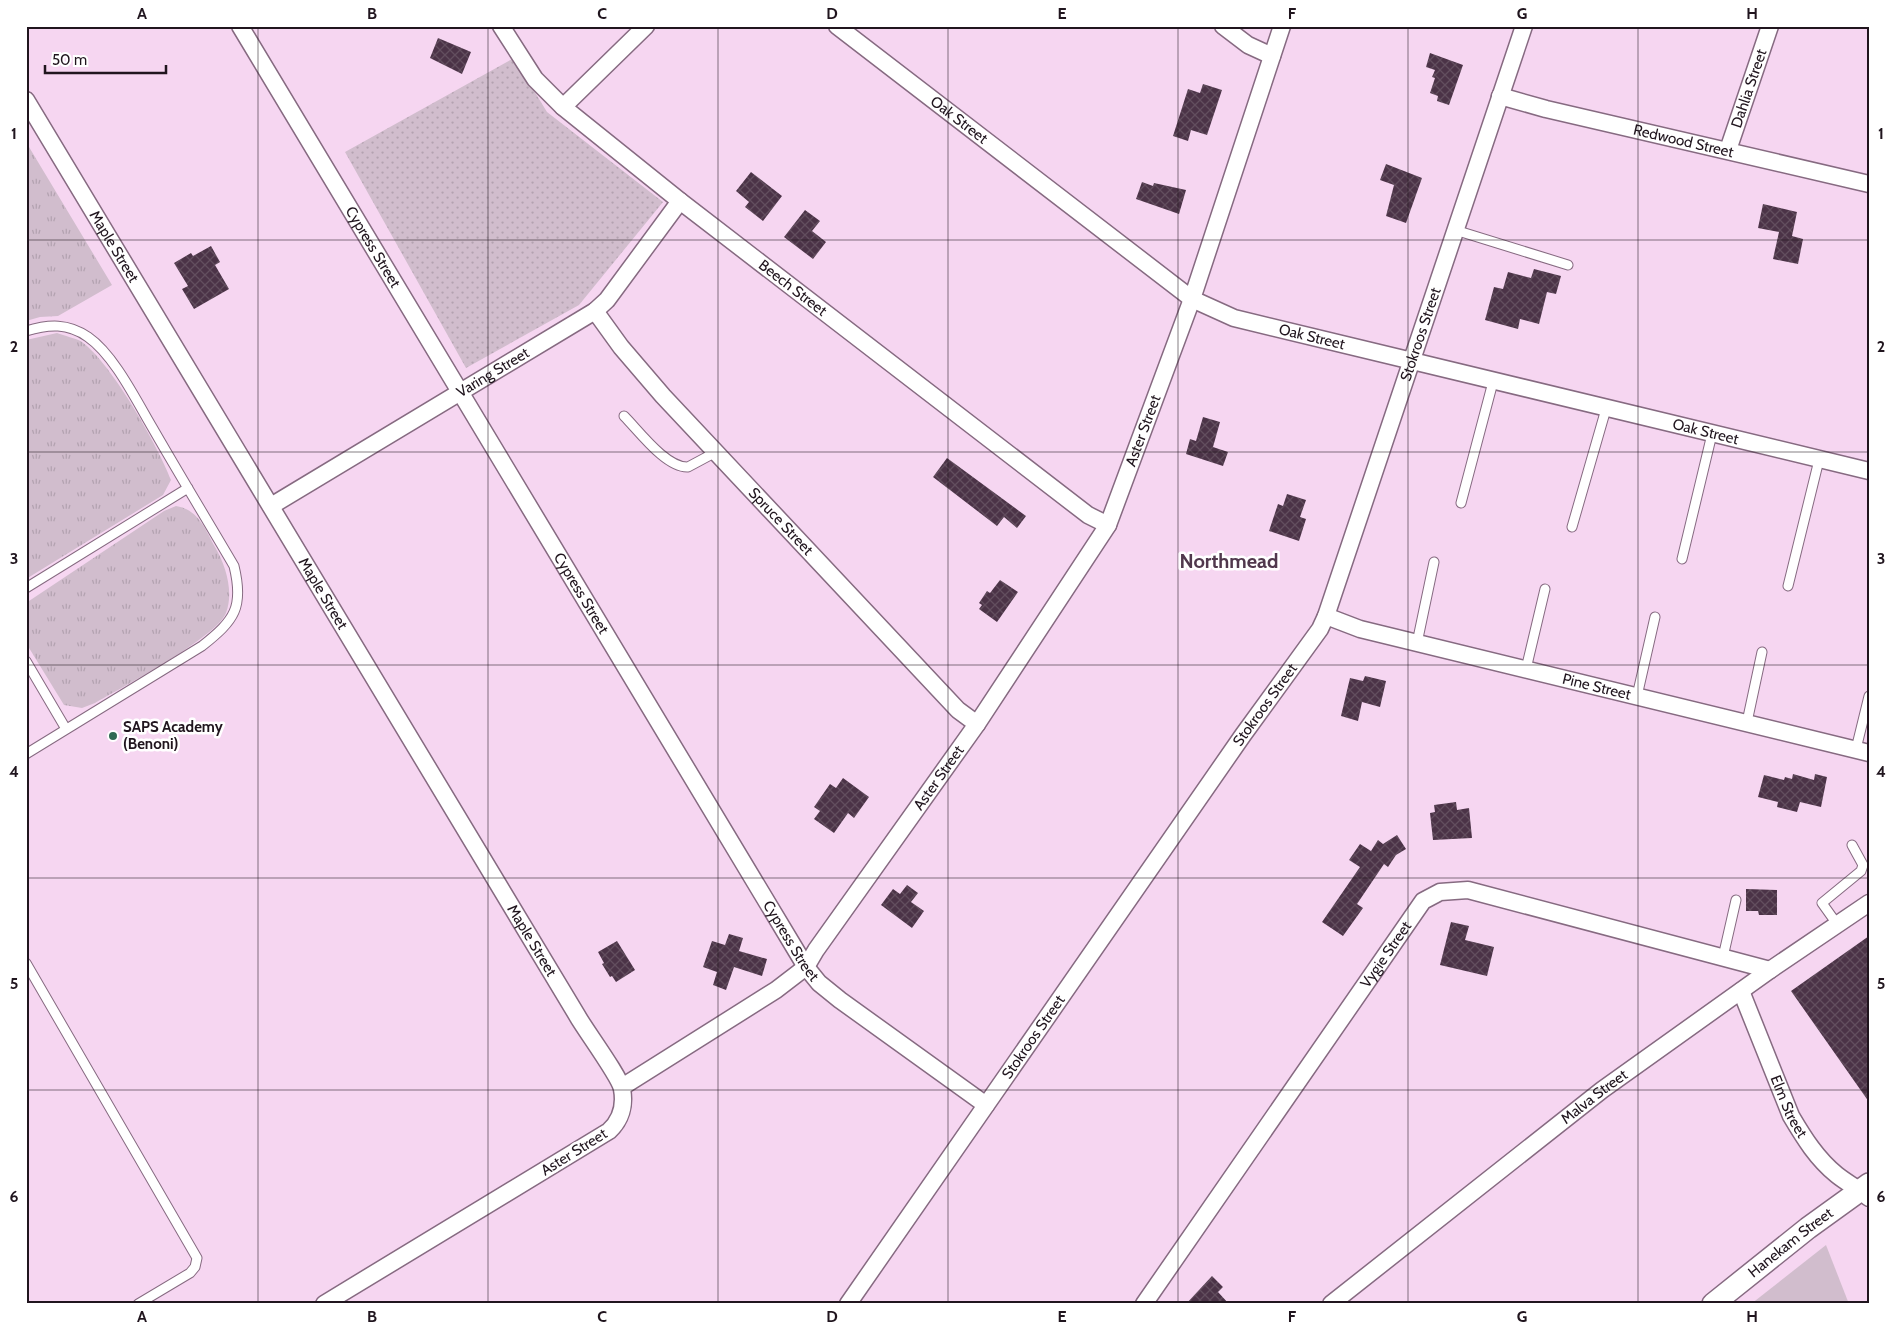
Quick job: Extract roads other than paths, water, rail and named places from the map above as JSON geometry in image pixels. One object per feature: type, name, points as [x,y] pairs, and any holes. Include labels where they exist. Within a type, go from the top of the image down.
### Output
[{"type":"street","name":"Cypress Street","points":[[240,26],[806,967],[819,983],[840,1000],[986,1105]]},
{"type":"street","name":"Beech Street","points":[[501,26],[535,79],[563,107],[680,202],[1088,515],[1108,525]]},
{"type":"street","points":[[563,107],[646,26]]},
{"type":"street","name":"Oak Street","points":[[837,26],[1192,299],[1234,318],[1493,382],[1869,471]]},
{"type":"street","points":[[1223,26],[1248,45],[1272,56]]},
{"type":"street","name":"Aster Street","points":[[324,1304],[609,1131],[615,1126],[622,1112],[622,1087],[776,990],[806,967],[816,950],[977,724],[1108,525],[1123,490],[1192,299],[1282,26]]},
{"type":"street","name":"Stokroos Street","points":[[848,1304],[1243,735],[1320,628],[1326,616],[1524,26]]},
{"type":"street","name":"Dahlia Street","points":[[1728,150],[1770,26]]},
{"type":"street","name":"Redwood Street","points":[[1500,96],[1546,109],[1869,184]]},
{"type":"street","name":"Maple Street","points":[[26,100],[622,1087]]},
{"type":"street","name":"Varing Street","points":[[271,506],[594,312],[607,300],[680,202]]},
{"type":"street","name":"Spruce Street","points":[[594,312],[662,396],[958,710],[977,724]]},
{"type":"street","name":"Pine Street","points":[[1326,616],[1360,629],[1862,751]]},
{"type":"street","name":"Vygie Street","points":[[1144,1304],[1423,901],[1440,892],[1468,890],[1770,970]]},
{"type":"street","name":"Malva Street","points":[[1330,1304],[1602,1090],[1770,970],[1869,904]]},
{"type":"street","name":"Elm Street","points":[[1741,991],[1791,1116],[1798,1129],[1814,1154],[1837,1175],[1866,1191]]},
{"type":"street","name":"Hanekam Street","points":[[1713,1304],[1808,1228],[1866,1191]]},
{"type":"lane","points":[[1455,230],[1568,265]]},
{"type":"lane","points":[[26,331],[52,325],[70,328],[89,338],[105,354],[130,391],[234,566],[239,589],[236,608],[224,629],[202,646],[26,754]]},
{"type":"lane","points":[[1461,503],[1493,382]]},
{"type":"lane","points":[[1572,527],[1606,409]]},
{"type":"lane","points":[[624,416],[656,450],[672,463],[688,467],[716,452]]},
{"type":"lane","points":[[1682,559],[1712,434]]},
{"type":"lane","points":[[1788,586],[1819,460]]},
{"type":"lane","points":[[26,588],[188,488]]},
{"type":"lane","points":[[1417,643],[1434,562]]},
{"type":"lane","points":[[1526,669],[1545,589]]},
{"type":"lane","points":[[1637,696],[1655,617]]},
{"type":"lane","points":[[1747,722],[1762,652]]},
{"type":"lane","points":[[26,661],[66,729]]},
{"type":"lane","points":[[1862,751],[1869,696]]},
{"type":"lane","points":[[1837,924],[1822,903],[1861,871],[1863,864],[1852,845]]},
{"type":"lane","points":[[1723,957],[1736,900]]},
{"type":"lane","points":[[26,963],[197,1258],[195,1267],[190,1273],[138,1304]]},
{"type":"place","name":"SAPS Academy (Benoni)","points":[[113,736]]},
{"type":"district","name":"Northmead","points":[[1229,561]]}]
